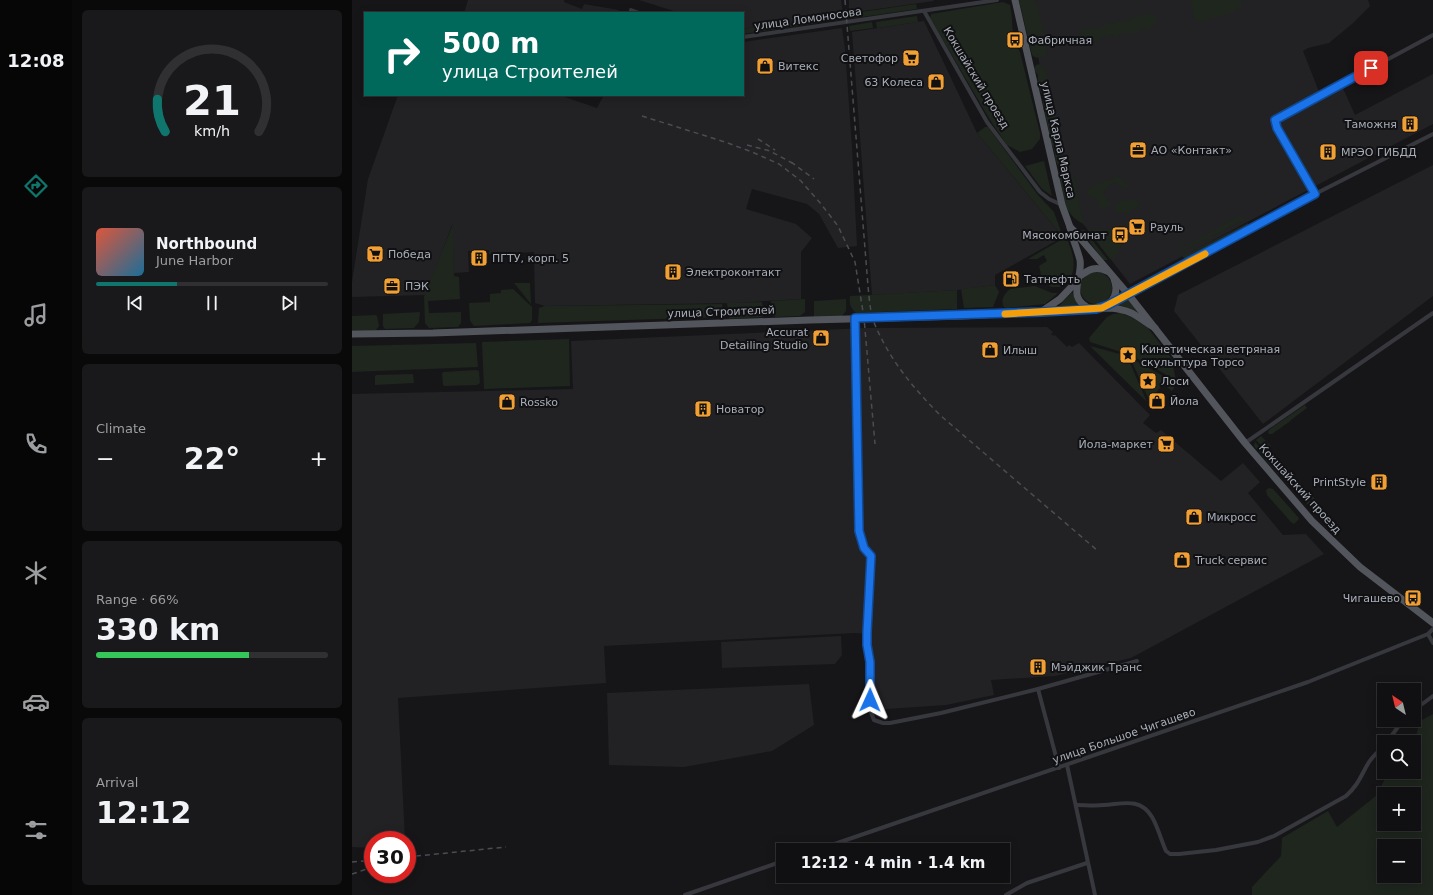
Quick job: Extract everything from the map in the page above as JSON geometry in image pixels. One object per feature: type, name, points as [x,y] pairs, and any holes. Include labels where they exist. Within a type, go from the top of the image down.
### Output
[{"type":"main road","name":"улица Карла Маркса","points":[[1015,0],[1062,205],[1070,227],[1076,232],[1107,271]]},
{"type":"main road","points":[[1070,227],[1080,262],[1079,278],[1076,286],[1079,298],[1087,307],[1092,309],[1105,306],[1128,310],[1155,328]]},
{"type":"main road","points":[[1041,312],[1060,298],[1090,269],[1096,268],[1107,271],[1113,277],[1155,328]]},
{"type":"main road","points":[[1105,306],[1115,295],[1116,290],[1113,277]]},
{"type":"main road","name":"улица Строителей","points":[[352,334],[575,329],[1092,309]]},
{"type":"main road","name":"Кокшайский проезд","points":[[1155,328],[1245,443],[1312,521],[1360,567],[1433,623]]},
{"type":"street","name":"улица Ломоносова","points":[[744,37],[996,0]]},
{"type":"street","points":[[631,10],[636,12]]},
{"type":"street","name":"Кокшайский проезд","points":[[924,11],[987,122],[1040,192],[1049,200],[1062,205]]},
{"type":"street","points":[[1315,194],[1277,128],[1275,120],[1433,35]]},
{"type":"street","points":[[1105,306],[1315,194],[1433,134]]},
{"type":"street","name":"Кокшайский проезд","points":[[1245,443],[1433,313]]},
{"type":"street","points":[[855,318],[859,531],[864,548],[871,556],[867,645],[870,662],[870,710],[871,716],[874,720],[878,722],[890,723],[941,713],[1038,689],[1137,661]]},
{"type":"street","name":"улица Большое Чигашево","points":[[837,843],[1308,682],[1428,634],[1433,629]]},
{"type":"street","points":[[1428,634],[1433,644]]},
{"type":"street","points":[[1038,689],[1059,768]]},
{"type":"street","points":[[1421,705],[1433,696]]},
{"type":"street","points":[[1076,805],[1093,806],[1128,802],[1135,803],[1147,811],[1151,816],[1166,851],[1170,854],[1216,850],[1258,842],[1274,836],[1346,796],[1361,779],[1370,762],[1377,754]]},
{"type":"street","points":[[1067,764],[1095,895]]},
{"type":"street","points":[[1006,895],[1027,883],[1087,863]]},
{"type":"street","points":[[685,895],[776,864]]},
{"type":"shaded area","points":[[468,0],[564,0],[564,2],[582,9],[584,4],[619,10],[618,12],[464,12]]},
{"type":"shaded area","points":[[639,0],[841,0],[843,14],[744,29],[744,12],[677,12]]},
{"type":"shaded area","points":[[849,0],[933,0],[934,1],[849,13]]},
{"type":"shaded area","points":[[1019,0],[1033,0],[1037,5],[1044,33],[1041,35],[1041,39],[1046,44],[1045,48],[1047,52],[1045,56],[1038,58],[1032,55]]},
{"type":"shaded area","points":[[1026,0],[1368,0],[1370,6],[1352,24],[1329,43],[1308,48],[1303,51],[1321,97],[1342,86],[1355,115],[1433,74],[1433,124],[1130,284],[1070,207]]},
{"type":"shaded area","points":[[1191,0],[1241,0],[1241,6],[1232,13],[1200,22],[1194,19]]},
{"type":"shaded area","points":[[1003,2],[1010,5],[1013,35],[1020,52],[1040,133],[1040,139],[1032,149],[1020,152],[1007,145],[990,120],[930,18],[931,14]]},
{"type":"shaded area","points":[[916,4],[917,9],[848,19],[847,14]]},
{"type":"shaded area","points":[[844,14],[845,19],[744,34],[744,29]]},
{"type":"shaded area","points":[[1151,14],[1156,18],[1156,24],[1148,30],[1142,28],[1136,33],[1123,33],[1116,37],[1112,34],[1108,37],[1104,36],[1094,41],[1082,41],[1080,30],[1099,29],[1108,23],[1114,24],[1115,22],[1119,21],[1121,23],[1136,17]]},
{"type":"shaded area","points":[[917,16],[918,22],[877,28],[876,22]]},
{"type":"shaded area","points":[[924,21],[977,133],[1063,237],[995,275],[995,285],[957,290],[872,295],[852,32]]},
{"type":"shaded area","points":[[872,22],[873,28],[850,31],[849,26]]},
{"type":"shaded area","points":[[842,28],[845,49],[852,147],[857,246],[838,248],[819,214],[807,204],[752,189],[746,209],[796,224],[812,238],[801,252],[801,299],[735,303],[545,306],[535,303],[534,252],[489,254],[489,250],[468,251],[469,272],[454,273],[452,225],[426,295],[352,297],[352,282],[368,179],[398,96],[562,96],[597,108],[603,96],[744,96],[744,42]]},
{"type":"shaded area","points":[[1039,64],[1044,68],[1047,74],[1054,103],[1056,121],[1062,139],[1061,145],[1064,156],[1069,157],[1070,165],[1059,167],[1054,149],[1049,139],[1049,131],[1043,103],[1044,97],[1039,86],[1038,75],[1034,70],[1035,66]]},
{"type":"shaded area","points":[[985,127],[988,127],[1038,195],[1054,212],[1063,237],[977,133]]},
{"type":"shaded area","points":[[1044,161],[1052,196],[1042,189],[1025,166]]},
{"type":"shaded area","points":[[1433,165],[1433,296],[1263,424],[1174,311],[1178,295]]},
{"type":"shaded area","points":[[1062,170],[1069,171],[1073,174],[1084,224],[1072,215],[1064,203],[1057,174]]},
{"type":"shaded area","points":[[1119,177],[1129,186],[1126,189],[1113,183],[1103,192],[1109,206],[1102,209],[1098,205],[1097,199],[1087,195],[1087,191],[1091,187]]},
{"type":"shaded area","points":[[1123,199],[1125,201],[1137,201],[1140,205],[1132,210],[1128,215],[1127,213],[1122,212],[1117,214],[1114,206]]},
{"type":"shaded area","points":[[1241,216],[1245,219],[1180,252],[1183,248]]},
{"type":"shaded area","points":[[1248,223],[1248,226],[1245,228],[1188,258],[1185,259],[1182,256]]},
{"type":"shaded area","points":[[453,224],[454,276],[459,277],[460,299],[428,301],[429,313],[461,312],[461,323],[458,327],[429,328],[425,323],[424,297]]},
{"type":"shaded area","points":[[1106,229],[1117,234],[1120,237],[1121,242],[1119,251],[1110,259],[1088,230]]},
{"type":"shaded area","points":[[1081,230],[1084,230],[1108,260],[1103,260]]},
{"type":"shaded area","points":[[1066,237],[1073,256],[1074,263],[1072,275],[1064,287],[1051,287],[1042,279],[1039,266],[1047,261],[1044,255],[1037,259],[1028,259]]},
{"type":"shaded area","points":[[1096,272],[1107,277],[1112,288],[1107,299],[1096,304],[1085,299],[1080,288],[1085,277]]},
{"type":"shaded area","points":[[514,283],[530,283],[531,304]]},
{"type":"shaded area","points":[[995,285],[999,292],[993,307],[964,308],[961,289]]},
{"type":"shaded area","points":[[1035,286],[1052,293],[1058,293],[1045,304],[1007,308],[1004,307],[1004,297],[1010,289]]},
{"type":"shaded area","points":[[513,289],[532,307],[532,320],[530,323],[474,326],[470,321],[469,303],[490,302],[490,294],[501,293],[501,290]]},
{"type":"shaded area","points":[[957,290],[957,309],[856,313],[851,307],[850,303],[850,296]]},
{"type":"shaded area","points":[[1072,292],[1079,305],[1059,306]]},
{"type":"shaded area","points":[[1127,297],[1141,314],[1126,307],[1112,304]]},
{"type":"shaded area","points":[[805,299],[805,312],[800,316],[775,317],[771,310],[771,301]]},
{"type":"shaded area","points":[[846,299],[846,311],[842,316],[814,317],[814,301]]},
{"type":"shaded area","points":[[762,302],[763,309],[766,309],[765,314],[762,317],[729,319],[727,303]]},
{"type":"shaded area","points":[[722,304],[723,314],[719,317],[538,323],[539,308],[545,306]]},
{"type":"shaded area","points":[[420,312],[419,322],[414,328],[385,329],[383,326],[383,314]]},
{"type":"shaded area","points":[[1121,313],[1133,318],[1148,328],[1171,358],[1176,380],[1136,358],[1135,352],[1131,348],[1124,349],[1121,352],[1090,342],[1089,338],[1107,317],[1113,314]]},
{"type":"shaded area","points":[[376,315],[379,326],[376,330],[352,330],[352,316]]},
{"type":"shaded area","points":[[1047,327],[1053,332],[1051,334],[1054,336],[1055,335],[1067,347],[1069,345],[1072,347],[1079,343],[1150,415],[1143,423],[1156,433],[1161,430],[1221,481],[1243,463],[1260,482],[1248,493],[1283,535],[1306,534],[1324,554],[1131,658],[1055,676],[991,680],[994,695],[946,705],[872,710],[869,634],[855,633],[604,646],[606,683],[398,698],[405,831],[364,831],[364,848],[352,847],[352,394],[573,389],[571,341],[867,328]]},
{"type":"shaded area","points":[[569,339],[570,386],[484,389],[482,342]]},
{"type":"shaded area","points":[[476,343],[478,367],[352,372],[352,346]]},
{"type":"shaded area","points":[[1090,346],[1120,354],[1123,361],[1130,363],[1147,402]]},
{"type":"shaded area","points":[[1134,360],[1174,382],[1174,388],[1172,391],[1163,384],[1150,402],[1132,362]]},
{"type":"shaded area","points":[[479,371],[480,383],[477,385],[443,385],[442,373],[444,372]]},
{"type":"shaded area","points":[[413,374],[414,383],[375,385],[375,376],[377,375]]},
{"type":"shaded area","points":[[1305,405],[1307,408],[1272,434],[1269,434],[1268,432],[1270,429]]},
{"type":"shaded area","points":[[1261,436],[1271,446],[1271,451],[1317,501],[1315,503],[1256,440]]},
{"type":"shaded area","points":[[1255,442],[1315,507],[1315,512],[1271,466],[1254,446]]},
{"type":"shaded area","points":[[1269,488],[1273,489],[1298,517],[1299,519],[1294,524],[1267,495],[1266,490]]},
{"type":"shaded area","points":[[841,636],[842,655],[835,664],[722,668],[721,642]]},
{"type":"shaded area","points":[[809,684],[814,725],[772,751],[684,767],[609,765],[607,693]]},
{"type":"shaded area","points":[[1433,714],[1433,895],[1252,895],[1252,887],[1281,856],[1282,838],[1328,811],[1337,827],[1377,795],[1377,831],[1421,831],[1421,787],[1381,787],[1385,779],[1421,779],[1421,735],[1416,735],[1418,727],[1421,727],[1421,720]]},
{"type":"railway","points":[[845,0],[870,307],[873,320],[879,334],[902,372],[941,416],[1098,551]]},
{"type":"railway","points":[[642,116],[725,142],[779,164],[801,181],[838,226],[855,262],[864,318],[875,444]]},
{"type":"railway","points":[[758,139],[775,150]]},
{"type":"railway","points":[[747,145],[770,151],[794,164]]},
{"type":"railway","points":[[791,162],[814,179]]},
{"type":"railway","points":[[416,856],[506,847]]},
{"type":"railway","points":[[352,862],[364,861]]},
{"type":"railway","points":[[352,874],[364,870]]},
{"type":"slow traffic","points":[[1005,314],[1102,308],[1205,254]]},
{"type":"place","name":"Фабричная","points":[[1015,40]]},
{"type":"place","name":"Светофор","points":[[911,58]]},
{"type":"place","name":"Витекс","points":[[765,66]]},
{"type":"place","name":"63 Колеса","points":[[936,82]]},
{"type":"place","name":"Таможня","points":[[1410,124]]},
{"type":"place","name":"АО «Контакт»","points":[[1138,150]]},
{"type":"place","name":"МРЭО ГИБДД","points":[[1328,152]]},
{"type":"place","name":"Рауль","points":[[1137,227]]},
{"type":"place","name":"Мясокомбинат","points":[[1120,235]]},
{"type":"place","name":"Победа","points":[[375,254]]},
{"type":"place","name":"ПГТУ, корп. 5","points":[[479,258]]},
{"type":"place","name":"Электроконтакт","points":[[673,272]]},
{"type":"place","name":"Татнефть","points":[[1011,279]]},
{"type":"place","name":"ПЭК","points":[[392,286]]},
{"type":"place","name":"Accurat Detailing Studio","points":[[821,338]]},
{"type":"place","name":"Илыш","points":[[990,350]]},
{"type":"place","name":"Кинетическая ветряная скульптура Торсо","points":[[1128,355]]},
{"type":"place","name":"Лоси","points":[[1148,381]]},
{"type":"place","name":"Йола","points":[[1157,401]]},
{"type":"place","name":"Rossko","points":[[507,402]]},
{"type":"place","name":"Новатор","points":[[703,409]]},
{"type":"place","name":"Йола-маркет","points":[[1166,444]]},
{"type":"place","name":"PrintStyle","points":[[1379,482]]},
{"type":"place","name":"Микросс","points":[[1194,517]]},
{"type":"place","name":"Truck сервис","points":[[1182,560]]},
{"type":"place","name":"Чигашево","points":[[1413,598]]},
{"type":"place","name":"Мэйджик Транс","points":[[1038,667]]},
{"type":"route","points":[[870,700],[870,662],[867,645],[867,632],[871,556],[864,548],[859,531],[855,318],[962,316],[1102,308],[1315,194],[1277,128],[1275,120],[1371,68]]}]
